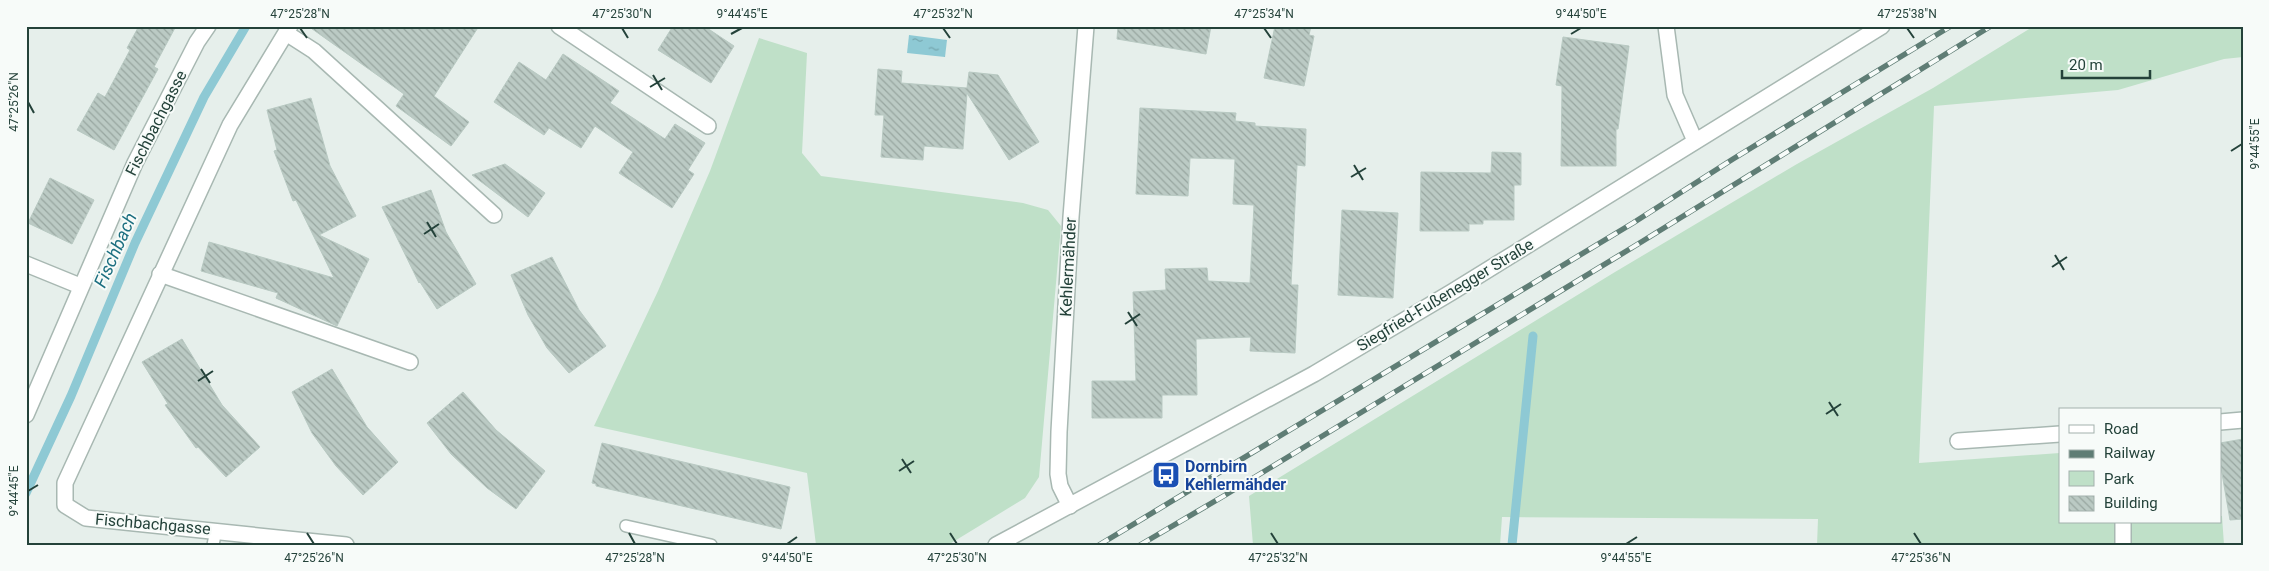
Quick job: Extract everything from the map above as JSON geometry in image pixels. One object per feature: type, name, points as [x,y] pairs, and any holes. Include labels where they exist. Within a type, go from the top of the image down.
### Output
[{"type":"street","name":"Fischbachgasse","points":[[26,415],[80,286],[135,163],[197,42],[208,26]]},
{"type":"street","points":[[559,26],[708,126]]},
{"type":"street","name":"Kehlermähder","points":[[1070,506],[1060,486],[1058,474],[1059,432],[1071,217],[1086,26]]},
{"type":"street","points":[[1666,26],[1675,95],[1695,141]]},
{"type":"street","name":"Siegfried-Fußenegger Straße","points":[[996,545],[1314,374],[1460,287],[1882,26]]},
{"type":"street","name":"Fischbachgasse","points":[[346,545],[215,537],[86,518],[65,505],[65,482],[230,126],[288,30],[314,51],[494,215]]},
{"type":"street","points":[[26,264],[80,286]]},
{"type":"street","points":[[160,274],[410,362]]},
{"type":"street","points":[[2222,422],[2243,420]]},
{"type":"street","points":[[1958,441],[2059,434]]},
{"type":"street","points":[[2123,524],[2123,545]]},
{"type":"lane","points":[[626,526],[712,545]]},
{"type":"green space","points":[[2034,26],[2243,26],[2243,57],[2224,59],[2118,90],[1934,106],[1919,463],[2059,453],[2059,524],[2222,524],[2222,516],[2224,545],[1817,545],[1818,519],[1502,517],[1500,545],[1253,545],[1249,496],[1615,272],[1797,164],[1933,88]]},
{"type":"green space","points":[[759,38],[807,53],[802,153],[821,176],[1023,203],[1048,210],[1061,226],[1039,477],[1025,498],[948,545],[816,545],[807,473],[594,426],[658,291],[710,171]]},
{"type":"water","points":[[909,35],[947,40],[945,57],[907,53]]},
{"type":"building","points":[[139,26],[176,26],[154,67],[158,69],[114,150],[77,130],[98,93],[105,97],[130,50],[127,48]]},
{"type":"building","points":[[308,26],[479,26],[434,96],[469,122],[451,146],[396,106],[404,94]]},
{"type":"building","points":[[673,26],[704,26],[734,46],[711,83],[658,50]]},
{"type":"building","points":[[1118,26],[1211,26],[1206,54],[1117,39]]},
{"type":"building","points":[[1275,26],[1311,26],[1309,35],[1314,36],[1304,86],[1264,78]]},
{"type":"building","points":[[1563,37],[1629,46],[1618,129],[1616,129],[1616,166],[1561,166],[1562,86],[1556,85]]},
{"type":"building","points":[[563,54],[619,91],[610,103],[665,139],[675,124],[705,143],[688,170],[694,174],[672,208],[619,173],[633,152],[595,126],[581,148],[549,128],[544,135],[494,102],[519,62],[546,80]]},
{"type":"building","points":[[878,69],[902,71],[901,83],[967,88],[969,72],[998,75],[1039,142],[1009,160],[967,93],[963,149],[924,146],[923,160],[881,157],[884,115],[875,115]]},
{"type":"building","points":[[311,98],[330,166],[356,216],[319,235],[369,259],[337,326],[276,298],[278,293],[201,271],[209,242],[334,278],[296,200],[293,201],[274,151],[277,150],[267,110]]},
{"type":"building","points":[[1140,108],[1236,113],[1235,121],[1255,123],[1255,126],[1306,129],[1305,166],[1297,165],[1291,285],[1298,285],[1295,353],[1250,351],[1251,337],[1196,339],[1197,395],[1162,395],[1162,418],[1092,418],[1092,381],[1136,381],[1133,292],[1166,290],[1165,269],[1207,268],[1208,281],[1250,283],[1254,205],[1233,204],[1235,159],[1190,158],[1188,196],[1136,194]]},
{"type":"building","points":[[1492,152],[1521,153],[1521,185],[1514,185],[1514,220],[1483,220],[1483,224],[1469,224],[1469,231],[1420,231],[1421,172],[1491,173]]},
{"type":"building","points":[[505,164],[545,193],[528,217],[472,175]]},
{"type":"building","points":[[50,178],[94,200],[72,244],[28,223]]},
{"type":"building","points":[[431,190],[446,232],[476,284],[437,309],[419,283],[382,207]]},
{"type":"building","points":[[1342,210],[1398,213],[1393,298],[1338,295]]},
{"type":"building","points":[[552,257],[579,310],[606,346],[569,373],[547,348],[528,315],[511,275]]},
{"type":"building","points":[[182,339],[222,405],[260,447],[226,477],[198,447],[196,448],[165,405],[168,404],[142,362]]},
{"type":"building","points":[[332,369],[367,427],[398,462],[363,495],[336,466],[312,433],[292,392]]},
{"type":"building","points":[[463,392],[496,430],[545,471],[516,509],[487,488],[451,454],[427,423]]},
{"type":"building","points":[[2243,439],[2243,519],[2230,520],[2222,474],[2222,443]]},
{"type":"building","points":[[602,443],[790,487],[781,529],[596,486],[596,484],[592,483]]},
{"type":"waterway","name":"Fischbach","points":[[26,493],[71,396],[135,243],[204,97],[246,26]]},
{"type":"waterway","points":[[1512,545],[1533,336]]},
{"type":"railway","points":[[1099,545],[1633,223],[1733,159],[1951,26]]},
{"type":"railway","points":[[1140,545],[1638,244],[1991,26]]},
{"type":"place","name":"Dornbirn Kehlermähder","points":[[1166,475]]}]
